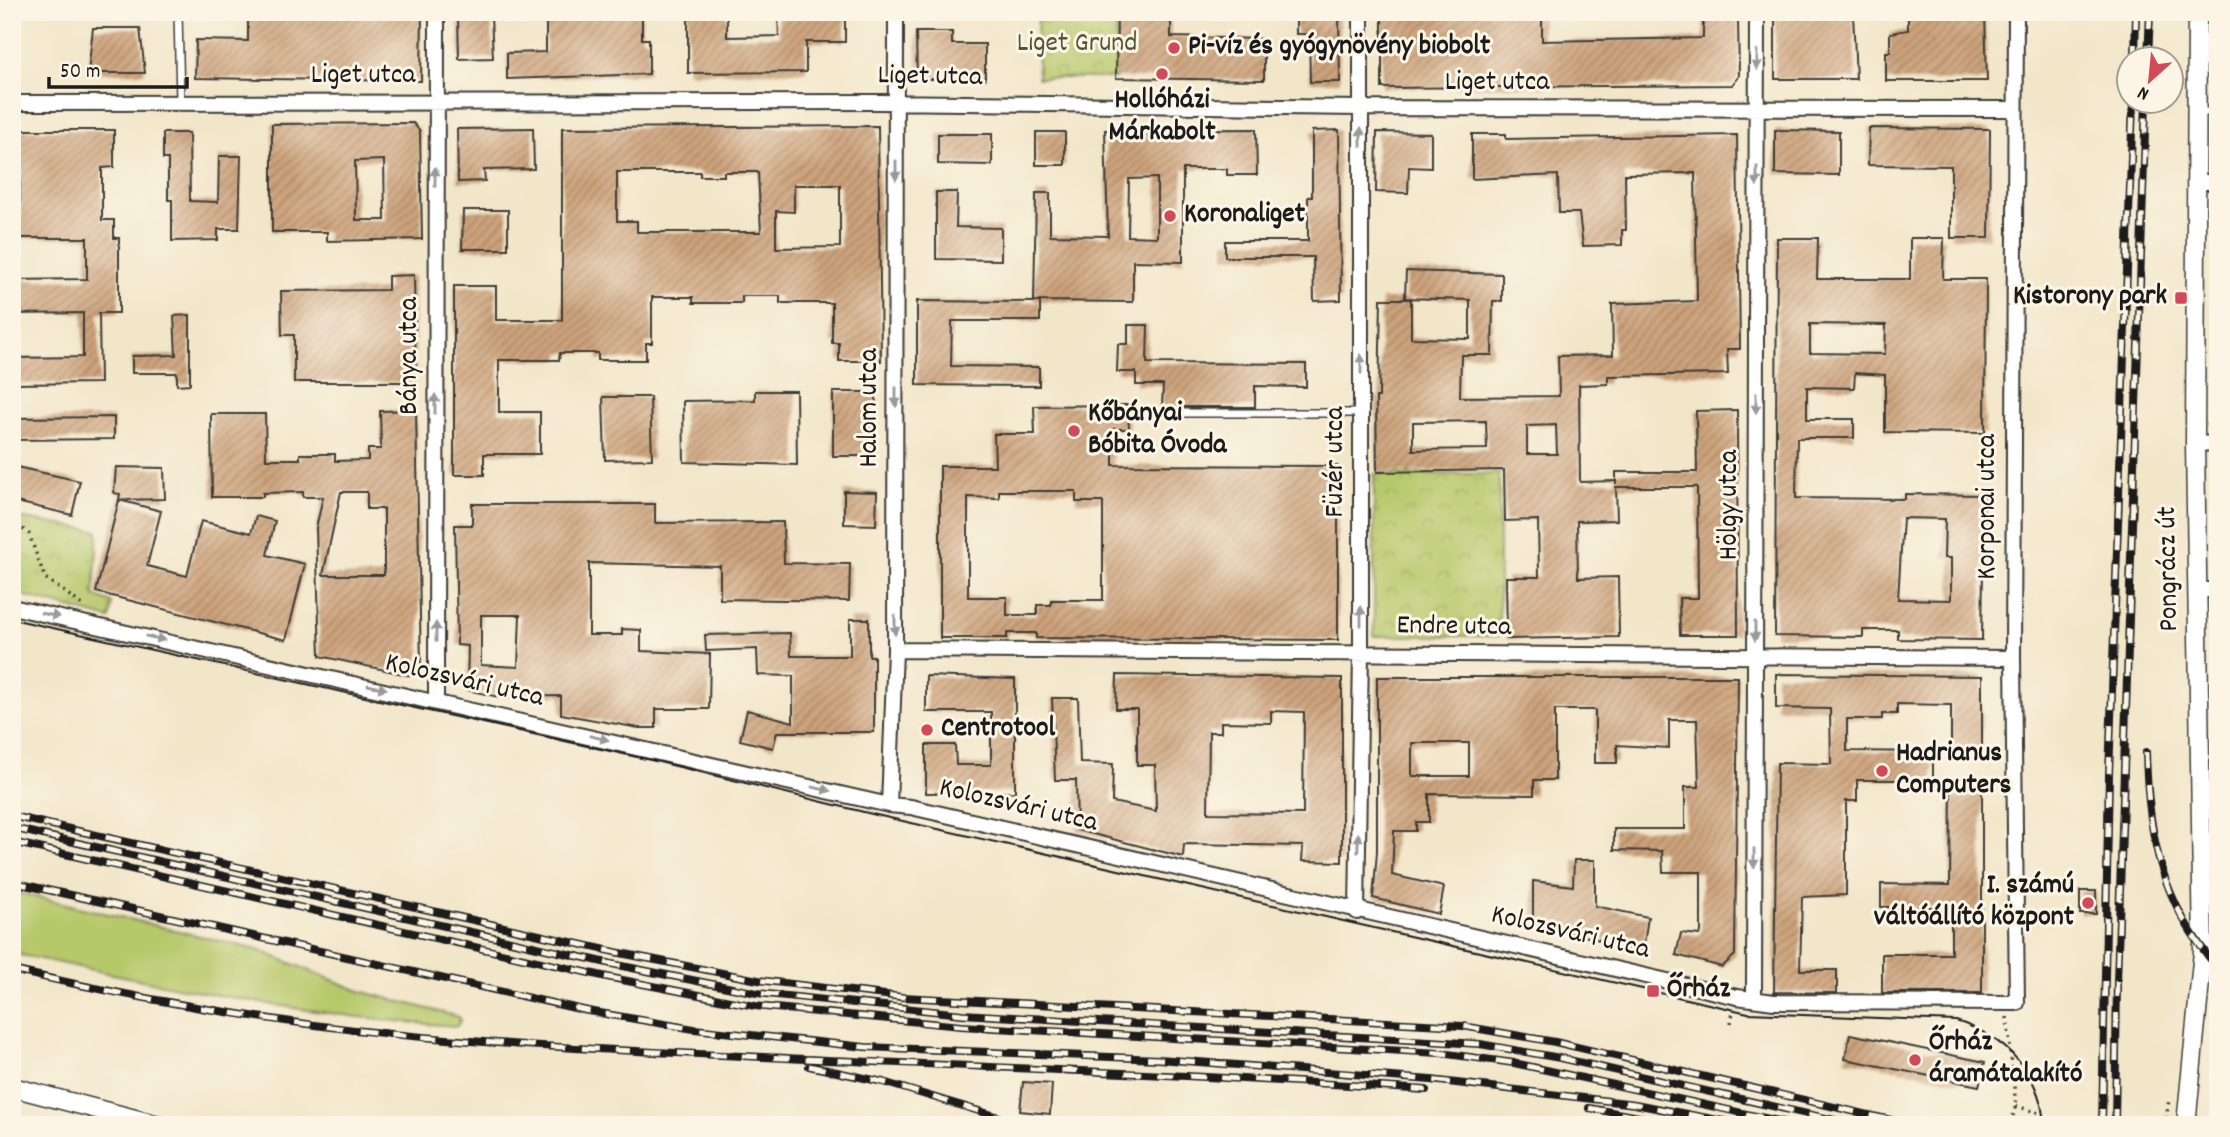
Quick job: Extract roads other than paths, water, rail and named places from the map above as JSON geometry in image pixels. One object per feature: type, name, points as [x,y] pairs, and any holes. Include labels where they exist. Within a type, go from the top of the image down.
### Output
[{"type":"street","name":"Bánya utca","points":[[436,700],[437,12]]},
{"type":"street","name":"Halom utca","points":[[889,805],[895,650],[897,12]]},
{"type":"street","name":"Füzér utca","points":[[1357,912],[1361,652],[1361,12]]},
{"type":"street","name":"Hölgy utca","points":[[1754,999],[1757,12]]},
{"type":"street","name":"Korponai utca","points":[[2011,1004],[2015,12]]},
{"type":"street","name":"Pongrácz út","points":[[2186,1125],[2203,951],[2195,444],[2197,12]]},
{"type":"street","name":"Liget utca","points":[[12,103],[896,102],[1361,108],[2015,109]]},
{"type":"street","points":[[2196,182],[2218,182]]},
{"type":"street","points":[[2195,444],[2218,443]]},
{"type":"street","points":[[2197,590],[2218,590]]},
{"type":"street","name":"Kolozsvári utca","points":[[12,607],[436,700],[889,805],[911,807],[1357,912],[1754,999],[1774,1002],[2011,1004]]},
{"type":"street","name":"Endre utca","points":[[895,650],[2013,658]]},
{"type":"street","points":[[12,1087],[158,1125]]},
{"type":"lane","points":[[178,12],[180,101]]},
{"type":"lane","points":[[2196,112],[2218,112]]},
{"type":"lane","points":[[1158,412],[1361,413]]},
{"type":"tram line","points":[[12,619],[655,761],[872,814],[1748,1013],[1956,1021],[1990,1036],[2017,1059],[2036,1089],[2044,1125]]},
{"type":"railway","points":[[2135,46],[2136,12]]},
{"type":"railway","points":[[2149,46],[2150,12]]},
{"type":"railway","points":[[2102,1125],[2109,775],[2133,116]]},
{"type":"railway","points":[[2115,1125],[2117,982],[2146,116]]},
{"type":"railway","points":[[2146,752],[2150,812],[2161,867],[2183,918],[2218,968]]},
{"type":"railway","points":[[12,816],[615,952],[758,980],[902,997],[1463,1026],[1555,1042],[1912,1125]]},
{"type":"railway","points":[[12,828],[612,964],[757,993],[962,1014],[1480,1044],[1560,1058],[1856,1125]]},
{"type":"railway","points":[[12,842],[607,977],[755,1006],[961,1026],[1440,1053],[1514,1063],[1797,1125]]},
{"type":"railway","points":[[12,882],[588,1011],[694,1029],[865,1047],[1159,1059],[1431,1080],[1635,1104],[1743,1125]]},
{"type":"railway","points":[[12,970],[154,1000],[249,1016],[443,1039],[1426,1090]]},
{"type":"railway","points":[[809,1066],[883,1082],[1025,1125]]},
{"type":"railway","points":[[1589,1108],[1682,1125]]},
{"type":"place","name":"Pi-víz és gyógynövény biobolt","points":[[1174,48]]},
{"type":"place","name":"Hollóházi Márkabolt","points":[[1162,74]]},
{"type":"place","name":"Koronaliget","points":[[1170,216]]},
{"type":"place","name":"Kistorony park","points":[[2181,298]]},
{"type":"place","name":"Kőbányai Bóbita Óvoda","points":[[1074,431]]},
{"type":"place","name":"Centrotool","points":[[927,730]]},
{"type":"place","name":"Hadrianus Computers","points":[[1882,771]]},
{"type":"place","name":"I. számú váltóállító központ","points":[[2088,903]]},
{"type":"place","name":"Őrház","points":[[1653,991]]},
{"type":"place","name":"Őrház áramátalakító","points":[[1915,1060]]},
{"type":"park label","name":"Liget Grund","points":[[1077,45]]}]
